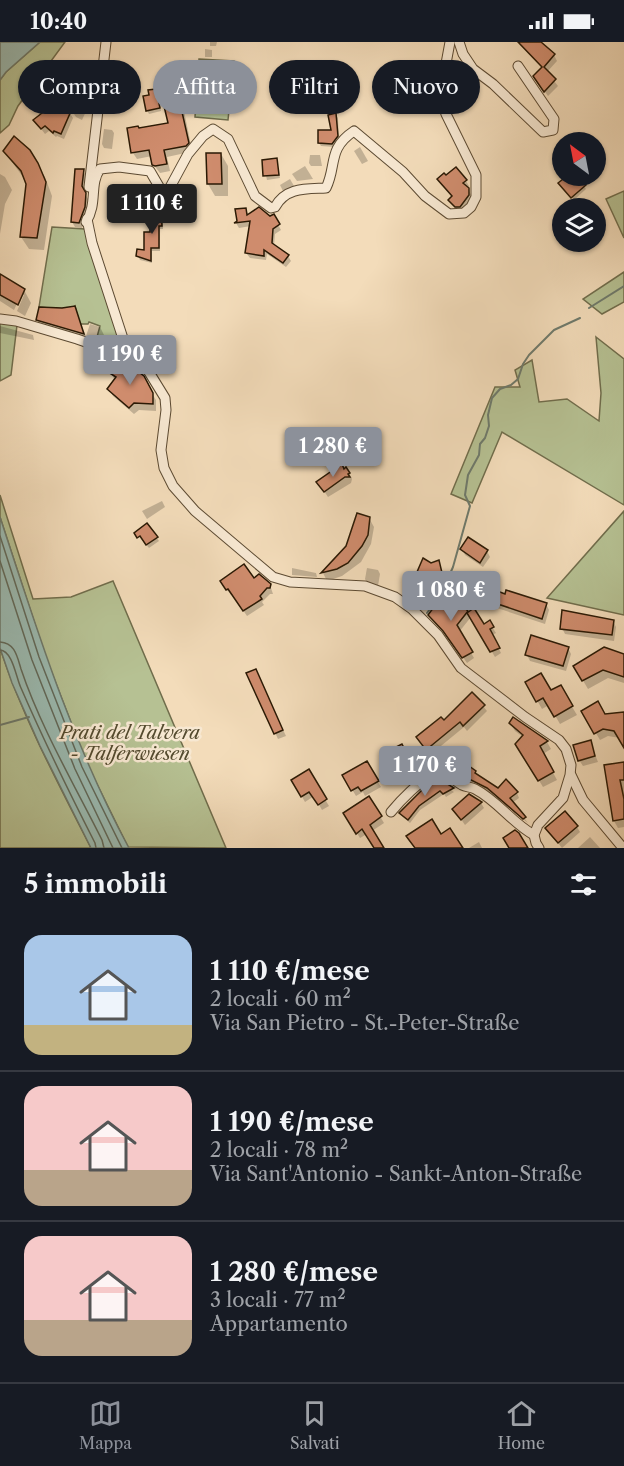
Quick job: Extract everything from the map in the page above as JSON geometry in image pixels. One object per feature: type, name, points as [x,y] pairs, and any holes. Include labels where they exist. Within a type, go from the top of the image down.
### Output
[{"type":"street","points":[[106,42],[86,222],[129,357]]},
{"type":"street","points":[[86,222],[93,211],[96,178],[100,169],[119,167],[150,171],[161,190],[168,191],[188,154],[213,129],[228,139],[255,196],[272,208],[276,207],[284,196],[291,192],[307,188],[326,188],[334,154],[343,140],[354,131],[404,172],[425,196],[449,214],[464,213],[471,207],[476,197],[476,175],[446,114],[440,96],[450,42]]},
{"type":"street","points":[[459,42],[463,54],[473,69],[493,84],[543,132],[553,130],[554,119],[518,66]]},
{"type":"street","points":[[0,319],[16,321],[129,357],[149,372],[165,398],[166,410],[161,450],[164,468],[173,486],[195,512],[273,576],[290,582],[365,586],[395,597],[412,609],[438,635],[461,668],[559,740],[566,749],[571,765],[570,775],[563,798],[538,825],[534,835],[539,848]]},
{"type":"street","points":[[391,812],[405,796],[433,775],[442,774],[464,786],[474,788],[492,801],[519,827],[534,835]]},
{"type":"street","points":[[570,775],[583,800],[623,848]]},
{"type":"street","points":[[563,798],[574,796],[583,800]]},
{"type":"green space","points":[[40,42],[65,42],[52,60],[20,60]]},
{"type":"green space","points":[[18,61],[18,106],[9,125],[0,133],[0,80]]},
{"type":"green space","points":[[195,114],[229,114],[228,120],[195,117]]},
{"type":"green space","points":[[624,191],[624,238],[606,199]]},
{"type":"green space","points":[[52,227],[85,229],[121,342],[117,345],[97,337],[100,326],[89,322],[79,324],[75,306],[64,316],[49,308],[39,307]]},
{"type":"green space","points":[[624,272],[624,302],[602,314],[583,299]]},
{"type":"green space","points":[[0,322],[17,325],[11,375],[0,381]]},
{"type":"green space","points":[[596,337],[624,359],[624,505],[502,432],[472,503],[451,494],[495,387],[520,387],[515,370],[532,360],[539,402],[567,399],[599,421],[601,393]]},
{"type":"green space","name":"Prati del Talvera - Talferwiesen","points":[[0,495],[33,599],[71,597],[113,581],[226,848],[128,847],[87,764],[45,655],[0,517]]},
{"type":"green space","points":[[624,511],[624,615],[547,598]]},
{"type":"green space","name":"Prati del Talvera - Talferwiesen","points":[[0,648],[30,725],[91,848],[0,848]]},
{"type":"water","points":[[0,42],[40,42],[18,60],[0,80]]},
{"type":"water","points":[[0,517],[57,686],[90,768],[129,848],[91,848],[40,746],[12,683],[0,648]]},
{"type":"building","points":[[518,42],[541,42],[555,54],[544,67],[556,79],[544,92],[533,76],[542,67]]},
{"type":"building","points":[[153,89],[153,110],[146,111],[143,96],[149,95],[148,90]]},
{"type":"building","points":[[41,114],[70,114],[61,134],[54,131],[53,133],[45,126],[41,129],[33,120]]},
{"type":"building","points":[[166,114],[182,114],[189,143],[186,146],[164,150],[167,164],[152,165],[149,150],[131,153],[127,128],[168,123]]},
{"type":"building","points":[[336,114],[338,136],[332,144],[318,143],[318,130],[331,130],[328,115]]},
{"type":"building","points":[[14,136],[30,150],[46,182],[37,238],[20,237],[26,184],[21,171],[3,151]]},
{"type":"building","points":[[206,153],[221,153],[222,184],[207,184]]},
{"type":"building","points":[[277,158],[279,175],[263,176],[262,160]]},
{"type":"building","points":[[456,167],[467,180],[463,183],[469,188],[469,195],[460,207],[455,207],[448,200],[452,196],[437,179]]},
{"type":"building","points":[[75,169],[84,169],[82,186],[86,193],[85,207],[79,223],[71,222]]},
{"type":"building","points":[[561,186],[585,186],[571,198]]},
{"type":"building","points":[[259,207],[270,216],[274,214],[280,224],[273,229],[272,243],[289,255],[283,263],[264,250],[264,256],[245,253],[250,221],[234,223],[237,221],[235,209],[246,208],[247,215]]},
{"type":"building","points":[[150,208],[161,208],[162,226],[159,226],[159,248],[151,248],[151,261],[136,256],[137,249],[144,250],[144,232],[150,232]]},
{"type":"building","points":[[0,274],[25,289],[18,305],[0,295]]},
{"type":"building","points":[[75,306],[84,334],[36,320],[39,307]]},
{"type":"building","points":[[114,361],[126,368],[129,365],[144,376],[153,393],[153,404],[134,403],[129,408],[107,389],[116,377],[108,372]]},
{"type":"building","points":[[342,464],[344,469],[346,467],[350,473],[348,474],[350,477],[345,477],[324,492],[316,482],[333,470],[332,468]]},
{"type":"building","points":[[357,513],[370,517],[368,535],[362,546],[348,563],[337,569],[321,573],[346,546]]},
{"type":"building","points":[[147,523],[158,537],[146,545],[140,536],[137,538],[134,533]]},
{"type":"building","points":[[468,537],[488,550],[480,563],[460,549]]},
{"type":"building","points":[[423,558],[431,563],[439,560],[443,577],[428,579],[417,572]]},
{"type":"building","points":[[244,564],[254,578],[259,574],[271,584],[270,588],[267,588],[260,596],[262,599],[243,611],[220,581]]},
{"type":"building","points":[[487,587],[505,594],[506,590],[547,603],[542,619],[483,599],[479,593]]},
{"type":"building","points":[[445,592],[468,611],[457,625],[473,652],[462,658],[443,631],[428,615]]},
{"type":"building","points":[[474,608],[484,624],[490,620],[494,627],[490,629],[500,648],[490,652],[467,613]]},
{"type":"building","points":[[562,610],[614,620],[612,635],[560,629]]},
{"type":"building","points":[[531,635],[569,647],[563,666],[525,655]]},
{"type":"building","points":[[604,647],[624,654],[624,677],[603,670],[582,681],[573,666]]},
{"type":"building","points":[[256,669],[283,730],[274,734],[246,673]]},
{"type":"building","points":[[541,673],[551,690],[561,685],[573,706],[554,717],[543,698],[536,702],[525,682]]},
{"type":"building","points":[[472,692],[485,705],[463,726],[460,722],[426,750],[416,737],[441,717],[444,720]]},
{"type":"building","points":[[598,701],[605,714],[624,712],[624,748],[614,731],[603,729],[594,734],[581,711]]},
{"type":"building","points":[[513,717],[548,741],[540,746],[554,772],[538,781],[515,744],[523,735],[509,723]]},
{"type":"building","points":[[591,740],[595,756],[578,761],[573,745]]},
{"type":"building","points":[[402,744],[416,771],[399,780],[384,753]]},
{"type":"building","points":[[367,761],[379,781],[361,791],[358,787],[351,791],[342,775]]},
{"type":"building","points":[[624,762],[624,780],[620,780],[624,799],[624,819],[613,821],[604,765]]},
{"type":"building","points":[[469,766],[476,771],[475,773],[498,788],[506,779],[518,792],[510,798],[526,817],[523,819],[487,788],[455,772],[458,767],[465,772]]},
{"type":"building","points":[[309,769],[327,799],[318,805],[309,792],[301,797],[291,780]]},
{"type":"building","points":[[435,781],[443,781],[454,788],[443,794],[440,791],[419,806],[408,820],[399,813],[421,791]]},
{"type":"building","points":[[469,794],[482,802],[461,820],[452,809]]},
{"type":"building","points":[[369,796],[382,816],[370,825],[384,848],[374,848],[362,829],[356,834],[343,813]]},
{"type":"building","points":[[565,811],[578,826],[558,843],[545,828]]},
{"type":"building","points":[[432,819],[441,834],[450,828],[463,848],[415,848],[406,836]]},
{"type":"building","points":[[515,830],[528,848],[509,848],[503,838]]},
{"type":"waterway","points":[[589,308],[624,286]]},
{"type":"waterway","points":[[427,613],[441,594],[453,567],[470,506],[465,495],[468,475],[479,455],[480,444],[489,426],[488,415],[492,398],[500,389],[511,385],[518,379],[529,355],[554,330],[580,318]]},
{"type":"waterway","points":[[0,725],[29,717]]}]
